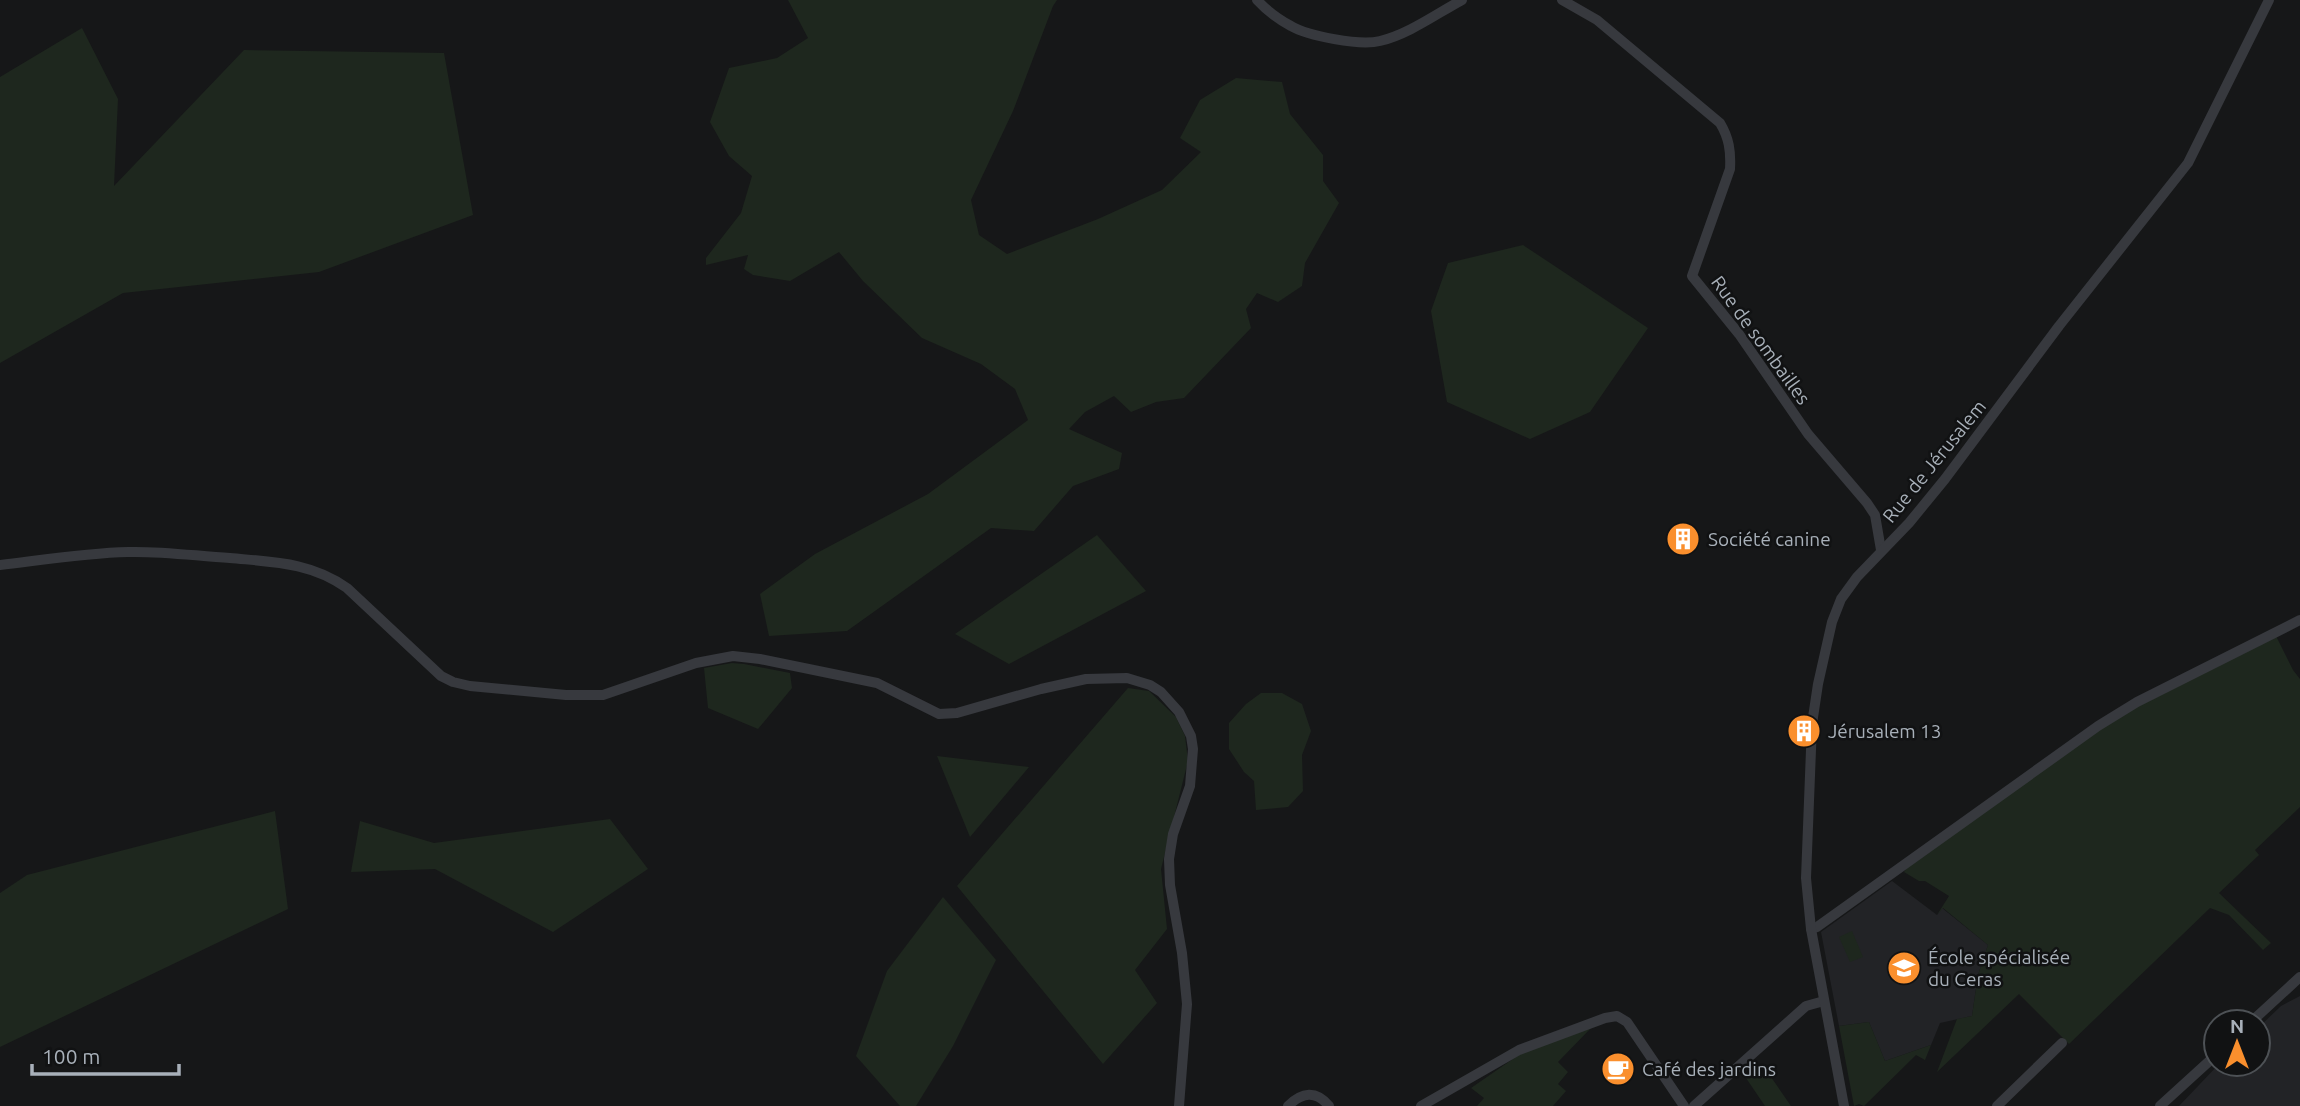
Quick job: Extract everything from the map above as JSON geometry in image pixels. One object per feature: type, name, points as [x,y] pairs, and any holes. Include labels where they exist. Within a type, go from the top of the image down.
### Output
[{"type":"street","points":[[1257,0],[1268,12],[1293,28],[1349,43],[1377,42],[1395,36],[1462,0]]},
{"type":"street","name":"Rue de sombailles","points":[[1562,0],[1597,20],[1720,122],[1728,136],[1730,169],[1692,276],[1739,334],[1808,434],[1867,503],[1875,515],[1881,550]]},
{"type":"street","name":"Rue de Jérusalem","points":[[1844,1106],[1811,929],[1806,878],[1812,724],[1832,622],[1841,599],[1857,577],[1909,523],[1951,472],[2059,326],[2188,163],[2269,0]]},
{"type":"street","points":[[0,565],[106,553],[149,552],[275,561],[302,566],[329,576],[347,588],[441,676],[461,684],[482,687],[566,695],[603,695],[689,665],[733,656],[877,683],[939,714],[957,713],[1086,679],[1127,677],[1150,685],[1161,692],[1179,712],[1191,736],[1193,749],[1190,786],[1173,834],[1169,859],[1170,885],[1182,953],[1187,1004],[1179,1106]]},
{"type":"street","points":[[1811,929],[1902,868],[2098,726],[2137,702],[2300,620]]},
{"type":"street","points":[[2267,1008],[2298,981]]},
{"type":"street","points":[[1694,1106],[1806,1006],[1824,1001]]},
{"type":"street","points":[[1421,1106],[1530,1045],[1617,1016],[1627,1022],[1684,1106]]},
{"type":"street","points":[[1997,1106],[2062,1043]]},
{"type":"street","points":[[2160,1106],[2202,1068]]},
{"type":"street","points":[[1288,1106],[1299,1096],[1311,1093],[1324,1099],[1329,1106]]},
{"type":"shaded area","points":[[788,0],[1057,0],[1013,111],[971,200],[979,235],[1007,254],[1098,219],[1162,190],[1201,152],[1180,138],[1200,100],[1236,78],[1282,82],[1290,114],[1323,155],[1323,181],[1339,203],[1305,263],[1302,286],[1278,302],[1257,293],[1246,309],[1251,328],[1184,398],[1156,402],[1131,412],[1114,396],[1085,412],[1069,429],[1122,453],[1119,469],[1073,486],[1034,531],[991,528],[847,631],[769,636],[760,594],[815,554],[928,494],[1028,420],[1015,389],[981,364],[922,338],[863,281],[839,252],[790,281],[753,275],[744,269],[748,255],[706,265],[706,258],[741,213],[752,176],[729,156],[710,122],[729,68],[777,58],[808,38]]},
{"type":"shaded area","points":[[82,28],[118,99],[114,186],[244,50],[444,53],[473,215],[319,272],[123,293],[0,363],[0,77]]},
{"type":"shaded area","points":[[1523,245],[1648,328],[1590,412],[1530,439],[1447,402],[1431,311],[1448,263]]},
{"type":"shaded area","points":[[1097,535],[1146,591],[1009,664],[955,634]]},
{"type":"shaded area","points":[[2276,636],[2300,679],[2300,807],[2255,850],[2259,855],[2219,893],[2271,943],[2263,950],[2229,915],[2210,908],[2069,1044],[2019,994],[1937,1072],[1957,1019],[1972,1016],[1978,975],[1988,945],[1943,908],[1937,915],[1949,896],[1904,872],[1908,866],[2118,716]]},
{"type":"shaded area","points":[[732,663],[790,673],[792,688],[758,729],[708,708],[704,668]]},
{"type":"shaded area","points":[[1128,688],[1149,691],[1176,717],[1185,736],[1188,761],[1161,869],[1167,929],[1135,970],[1157,1003],[1103,1064],[957,886]]},
{"type":"shaded area","points":[[1261,693],[1282,693],[1302,704],[1311,731],[1302,755],[1303,791],[1288,807],[1256,810],[1254,781],[1244,772],[1229,749],[1229,723],[1246,704]]},
{"type":"shaded area","points":[[937,756],[1029,767],[970,837]]},
{"type":"shaded area","points":[[275,811],[288,909],[0,1047],[0,893],[27,875]]},
{"type":"shaded area","points":[[610,819],[648,869],[553,932],[435,869],[351,872],[360,821],[434,843]]},
{"type":"shaded area","name":"École spécialisée du Ceras","points":[[1892,881],[1937,915],[1942,908],[1988,945],[1978,975],[1972,1016],[1940,1023],[1931,1045],[1885,1061],[1869,1022],[1839,1026],[1821,932]]},
{"type":"shaded area","points":[[943,897],[996,960],[953,1046],[916,1106],[900,1106],[856,1056],[887,971]]},
{"type":"shaded area","points":[[1852,931],[1863,957],[1850,962],[1839,937]]},
{"type":"shaded area","points":[[2300,996],[2300,1106],[2179,1106],[2206,1078],[2272,1078],[2272,1015],[2281,1006]]},
{"type":"shaded area","points":[[1869,1022],[1885,1061],[1931,1045],[1925,1060],[1916,1055],[1864,1106],[1854,1106],[1839,1026]]},
{"type":"shaded area","points":[[1591,1028],[1558,1062],[1568,1072],[1558,1084],[1566,1091],[1553,1106],[1477,1106],[1484,1098],[1471,1088],[1523,1052]]},
{"type":"shaded area","points":[[1762,1064],[1791,1106],[1765,1106],[1746,1078]]},
{"type":"place","name":"Société canine","points":[[1683,539]]},
{"type":"place","name":"Jérusalem 13","points":[[1804,731]]},
{"type":"place","name":"École spécialisée du Ceras","points":[[1904,968]]},
{"type":"place","name":"Café des jardins","points":[[1618,1069]]}]
